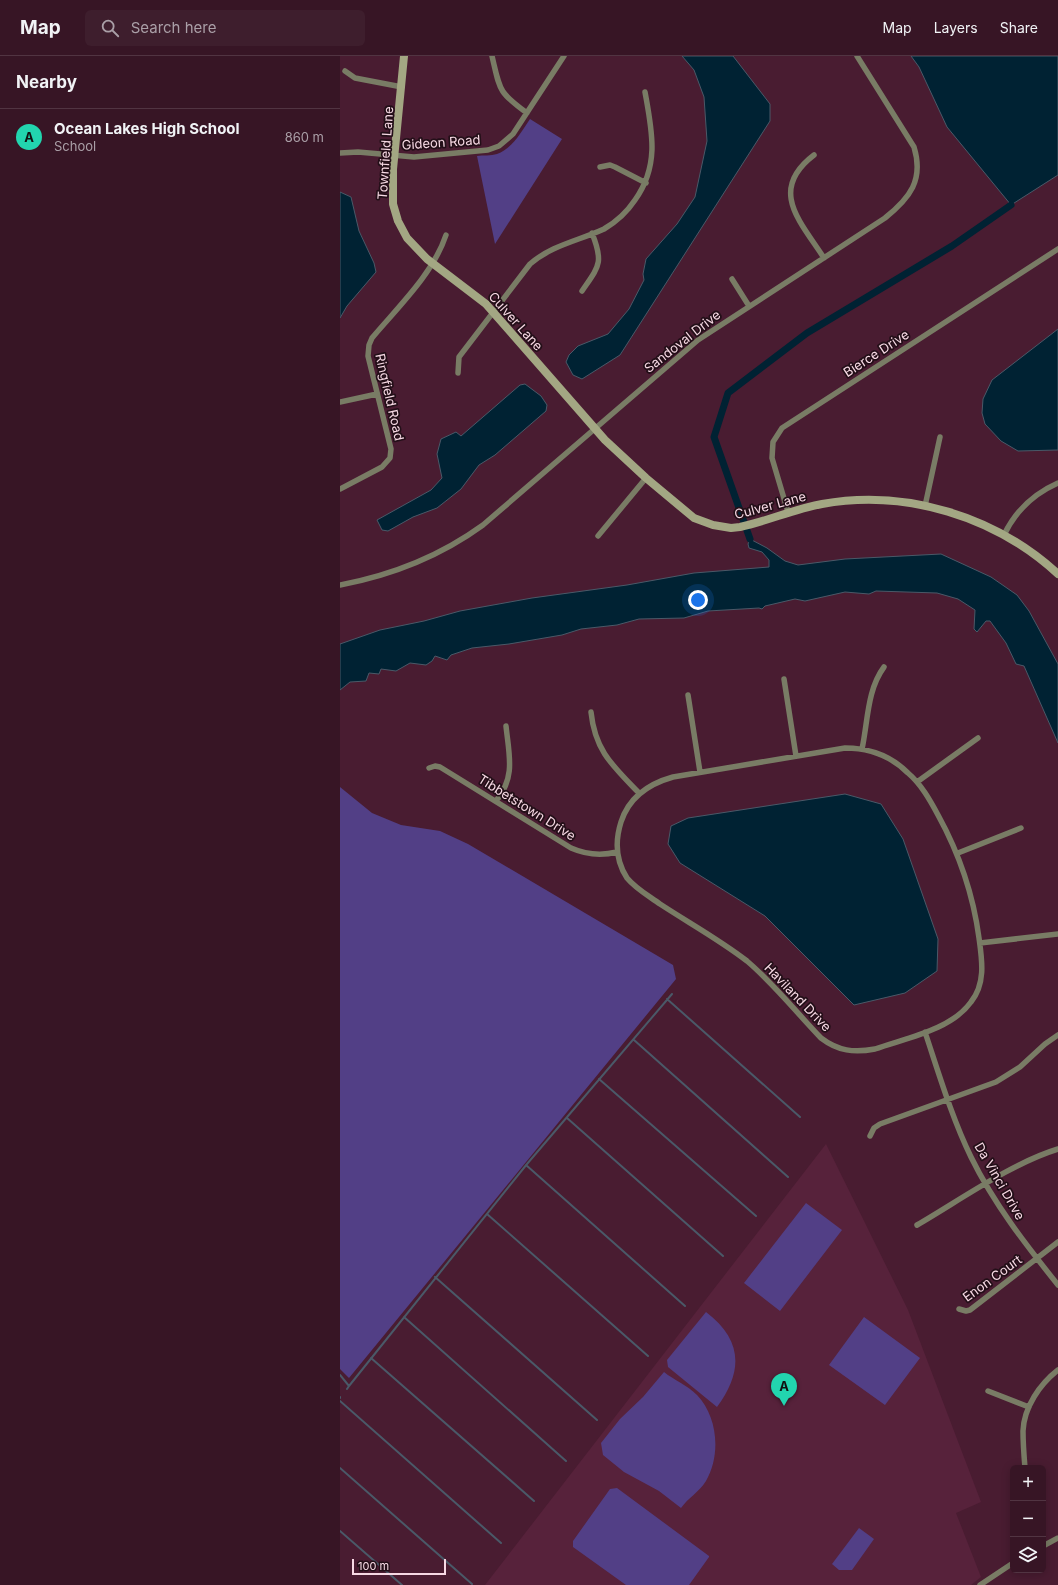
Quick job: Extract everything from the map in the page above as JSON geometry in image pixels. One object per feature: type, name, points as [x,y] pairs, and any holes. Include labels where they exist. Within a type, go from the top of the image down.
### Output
[{"type":"street","name":"Townfield Lane","points":[[404,56],[395,156],[393,204],[396,218],[407,238],[418,250],[470,291]]},
{"type":"street","points":[[492,56],[501,91],[510,101],[527,113]]},
{"type":"street","name":"Gideon Road","points":[[340,154],[364,152],[395,156],[426,157],[492,149],[507,140],[513,134],[564,56]]},
{"type":"street","name":"Sandoval Drive","points":[[340,585],[393,572],[428,559],[450,548],[483,525],[698,340],[898,208],[911,192],[916,177],[916,154],[910,139],[857,56]]},
{"type":"street","points":[[345,71],[354,78],[402,87]]},
{"type":"street","points":[[458,373],[459,357],[525,269],[538,257],[564,244],[592,234],[613,223],[624,214],[639,195],[646,183],[651,167],[653,144],[645,92]]},
{"type":"street","points":[[814,154],[796,173],[790,194],[796,214],[824,258]]},
{"type":"street","points":[[600,167],[610,165],[616,167],[646,183]]},
{"type":"street","points":[[582,291],[596,270],[599,260],[599,250],[592,234]]},
{"type":"street","name":"Ringfield Road","points":[[340,489],[382,468],[390,458],[391,448],[368,356],[369,345],[372,338],[434,263],[442,248],[446,236]]},
{"type":"street","name":"Bierce Drive","points":[[788,512],[772,458],[773,442],[782,428],[1058,249]]},
{"type":"street","points":[[732,279],[749,306]]},
{"type":"street","name":"Culver Lane","points":[[470,291],[493,311],[594,429],[646,478],[694,518],[713,525],[731,528],[750,525],[788,512],[823,504],[860,500],[889,501],[925,506],[969,518],[1004,535],[1036,556],[1058,574]]},
{"type":"street","points":[[340,402],[377,394]]},
{"type":"street","points":[[925,506],[940,437]]},
{"type":"street","points":[[598,536],[646,478]]},
{"type":"street","points":[[1004,535],[1013,519],[1028,500],[1042,490],[1058,483]]},
{"type":"street","points":[[862,749],[872,692],[879,674],[884,667]]},
{"type":"street","points":[[784,679],[796,756]]},
{"type":"street","points":[[688,695],[700,772]]},
{"type":"street","points":[[592,712],[595,734],[602,752],[614,768],[638,793]]},
{"type":"street","points":[[496,801],[505,788],[510,772],[506,726]]},
{"type":"street","points":[[917,782],[978,738]]},
{"type":"street","name":"Haviland Drive","points":[[845,748],[862,749],[880,754],[890,758],[909,773],[934,807],[958,853],[976,912],[982,961],[980,985],[972,1001],[966,1009],[950,1022],[875,1049],[864,1051],[842,1050],[828,1043],[806,1022],[772,984],[747,962],[728,947],[662,906],[634,885],[623,870],[617,852],[617,838],[623,814],[638,793],[652,784],[673,777],[796,756],[845,748]]},
{"type":"street","name":"Tibbetstown Drive","points":[[429,768],[435,766],[440,767],[562,843],[581,852],[598,855],[617,852]]},
{"type":"street","points":[[958,853],[1021,828]]},
{"type":"street","points":[[980,944],[1058,934]]},
{"type":"street","name":"Da Vinci Drive","points":[[924,1032],[970,1156],[1011,1223],[1058,1285]]},
{"type":"street","points":[[870,1136],[874,1128],[880,1124],[996,1082],[1009,1075],[1031,1058],[1045,1044],[1058,1035]]},
{"type":"street","points":[[917,1225],[1021,1165],[1058,1149]]},
{"type":"street","name":"Enon Court","points":[[958,1309],[966,1311],[970,1310],[1058,1242]]},
{"type":"street","points":[[1025,1465],[1023,1431],[1024,1422],[1029,1407],[1040,1388],[1058,1370]]},
{"type":"street","points":[[988,1391],[1029,1407]]},
{"type":"street","points":[[1046,1544],[1058,1538]]},
{"type":"street","points":[[980,1585],[1010,1565]]},
{"type":"shaded area","points":[[530,119],[562,139],[495,244],[477,156],[497,154],[508,148]]},
{"type":"shaded area","points":[[340,787],[372,813],[401,825],[440,831],[468,844],[673,965],[676,979],[349,1378],[340,1369]]},
{"type":"shaded area","points":[[826,1144],[908,1310],[981,1502],[956,1513],[981,1577],[971,1585],[485,1585]]},
{"type":"shaded area","points":[[806,1203],[842,1230],[780,1311],[744,1283]]},
{"type":"shaded area","points":[[706,1312],[718,1322],[727,1333],[735,1356],[735,1368],[732,1381],[726,1394],[717,1407],[668,1367],[667,1360]]},
{"type":"shaded area","points":[[864,1317],[920,1358],[885,1405],[829,1365]]},
{"type":"shaded area","points":[[664,1372],[697,1395],[709,1414],[715,1436],[714,1460],[711,1471],[706,1481],[681,1508],[659,1491],[624,1472],[603,1455],[601,1443],[620,1419],[643,1397]]},
{"type":"shaded area","points":[[617,1488],[709,1556],[689,1585],[626,1585],[573,1547],[573,1541],[610,1489]]},
{"type":"shaded area","points":[[859,1528],[874,1539],[852,1570],[839,1570],[832,1564]]},
{"type":"water","points":[[682,56],[733,56],[770,104],[770,121],[620,355],[582,379],[573,375],[566,362],[569,355],[578,346],[608,334],[629,309],[644,280],[643,274],[646,259],[677,224],[695,197],[707,141],[704,97],[694,70]]},
{"type":"water","points":[[911,56],[1058,56],[1058,175],[1011,205],[947,127],[919,67]]},
{"type":"water","points":[[340,192],[351,197],[359,231],[374,263],[376,272],[347,306],[340,318]]},
{"type":"water","points":[[1058,329],[1058,450],[1018,451],[1001,441],[985,424],[982,413],[983,399],[992,380]]},
{"type":"water","points":[[525,384],[541,396],[547,405],[546,411],[495,455],[479,465],[461,489],[437,508],[413,517],[388,531],[382,530],[377,520],[431,490],[442,478],[437,454],[441,439],[456,432],[461,436],[520,385]]},
{"type":"water","points":[[750,539],[767,548],[785,561],[798,565],[845,559],[941,554],[991,577],[1017,595],[1029,611],[1058,664],[1058,743],[1024,666],[1016,664],[1006,643],[990,621],[986,621],[977,632],[974,629],[975,610],[958,599],[937,593],[876,591],[869,594],[845,592],[805,601],[795,599],[765,606],[762,609],[708,611],[684,618],[639,619],[617,625],[581,629],[562,635],[509,644],[472,648],[451,655],[447,660],[435,656],[432,661],[426,665],[410,663],[396,671],[381,669],[379,674],[369,673],[366,681],[350,682],[340,690],[340,644],[380,630],[424,621],[460,611],[532,598],[627,585],[694,573],[769,567],[769,560],[762,552],[749,548],[748,544]]},
{"type":"water","points":[[845,794],[881,804],[903,839],[938,939],[937,971],[905,993],[854,1005],[765,916],[680,863],[668,844],[671,826],[688,818]]},
{"type":"waterway","points":[[750,539],[714,437],[728,393],[807,333],[952,246],[1011,205]]},
{"type":"waterway","points":[[349,1386],[527,1164],[672,994]]},
{"type":"waterway","points":[[667,999],[800,1117]]},
{"type":"waterway","points":[[634,1040],[788,1177]]},
{"type":"waterway","points":[[599,1079],[756,1216]]},
{"type":"waterway","points":[[567,1118],[723,1256]]},
{"type":"waterway","points":[[526,1165],[685,1306]]},
{"type":"waterway","points":[[487,1214],[648,1356]]},
{"type":"waterway","points":[[435,1277],[597,1420]]},
{"type":"waterway","points":[[404,1317],[566,1461]]},
{"type":"waterway","points":[[371,1358],[534,1501]]},
{"type":"waterway","points":[[340,1375],[349,1386],[347,1389]]},
{"type":"waterway","points":[[340,1401],[501,1543]]},
{"type":"waterway","points":[[340,1468],[472,1584]]},
{"type":"waterway","points":[[340,1531],[402,1585]]},
{"type":"place","name":"Ocean Lakes High School","points":[[784,1406]]}]
